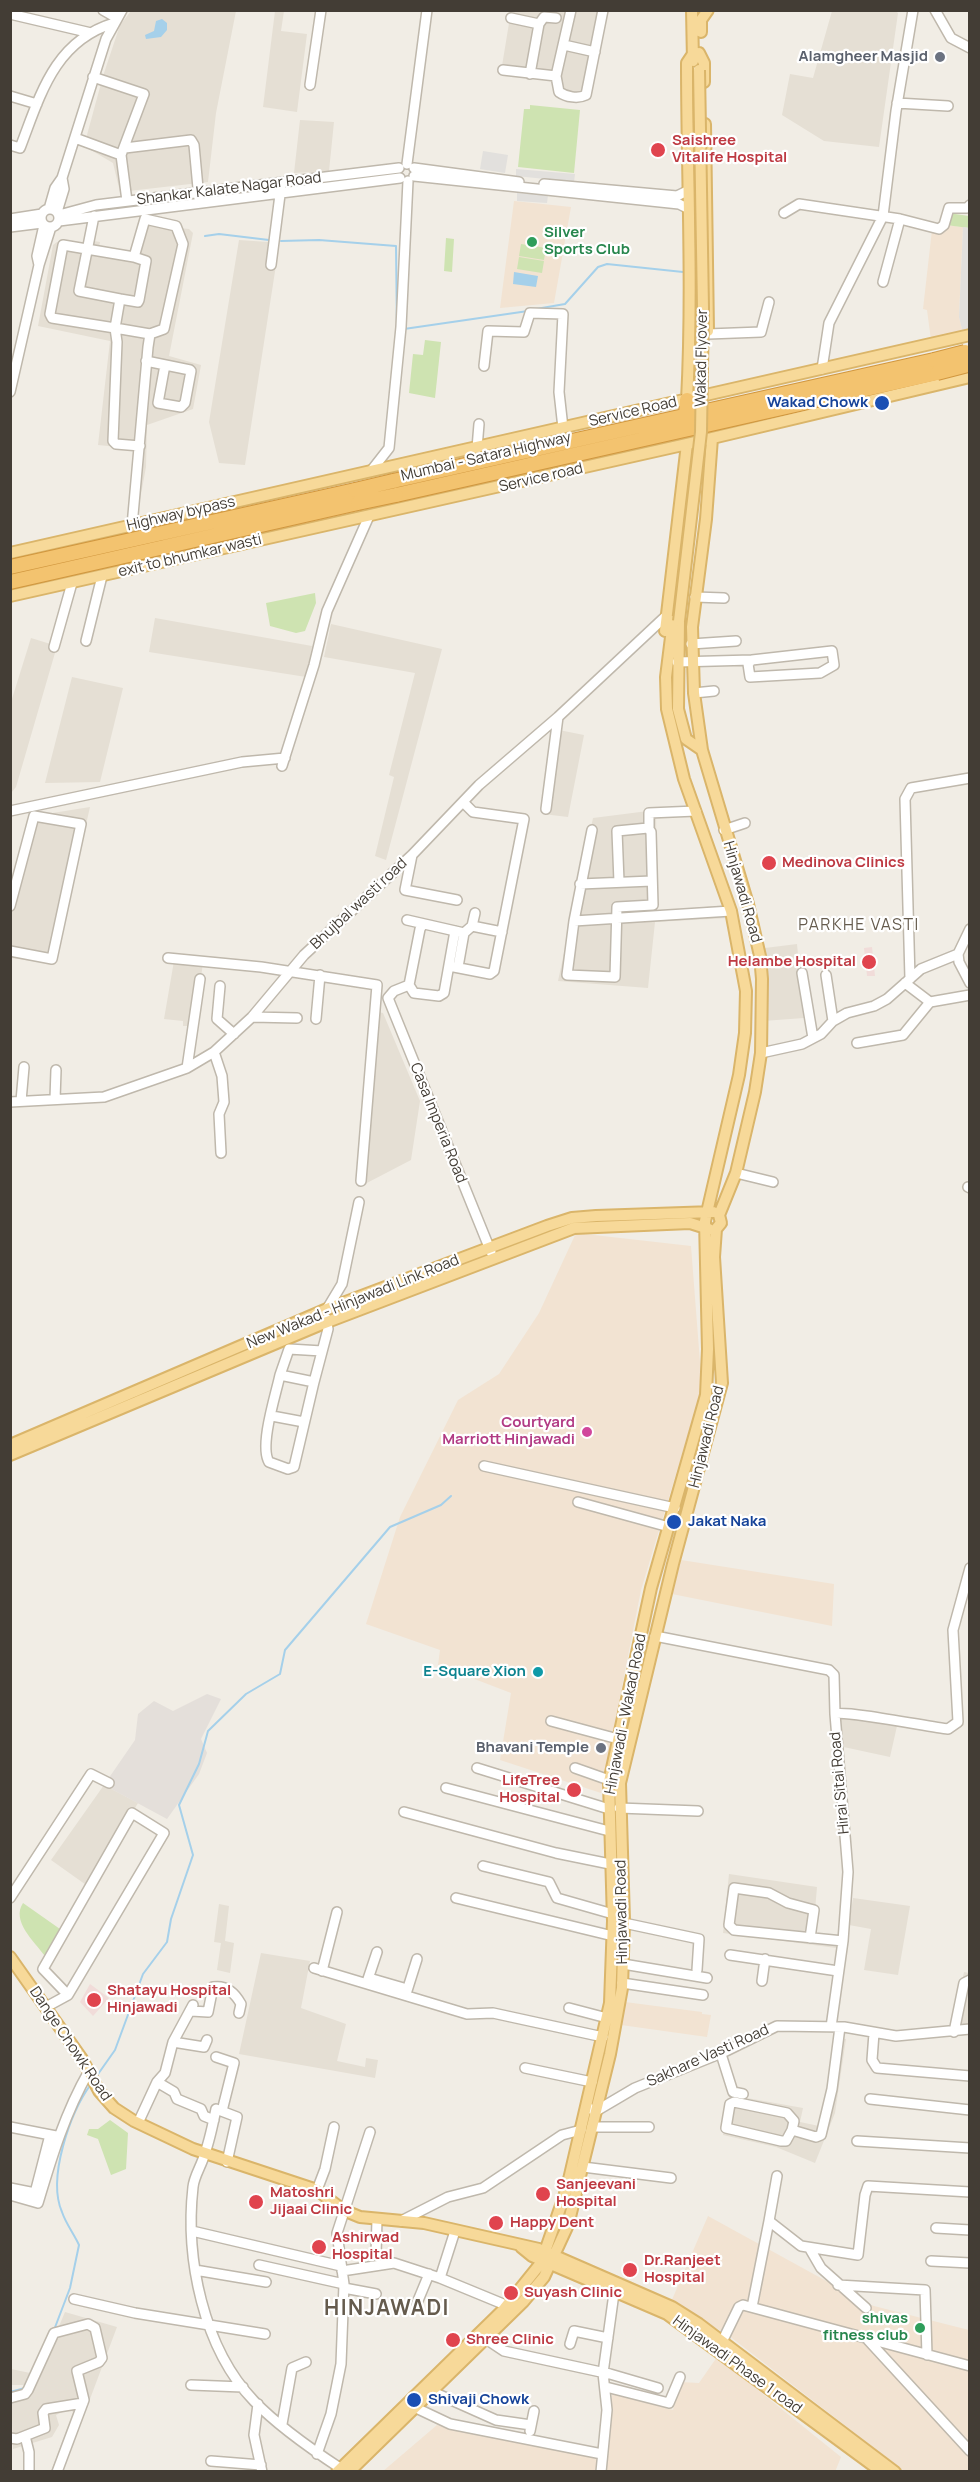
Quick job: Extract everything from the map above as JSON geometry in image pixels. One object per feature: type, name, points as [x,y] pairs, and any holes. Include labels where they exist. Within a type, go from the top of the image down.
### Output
[{"type":"highway","name":"Mumbai - Satara Highway","points":[[395,488],[686,415],[935,366],[967,365]]},
{"type":"highway","name":"Mumbai - Satara Highway","points":[[10,567],[355,490],[395,488],[935,366]]},
{"type":"highway","points":[[686,415],[687,400]]},
{"type":"highway","name":"Mumbai - Satara Highway","points":[[10,582],[355,490]]},
{"type":"main road","points":[[692,10],[695,16],[696,53],[704,63],[709,305],[706,382],[710,394]]},
{"type":"main road","points":[[687,400],[691,306],[687,208],[687,63],[696,53],[701,20],[708,10]]},
{"type":"main road","name":"Wakad Flyover","points":[[668,652],[693,456],[697,390],[700,288],[696,53]]},
{"type":"main road","points":[[691,306],[709,305]]},
{"type":"main road","name":"Service Road","points":[[369,473],[969,335]]},
{"type":"main road","points":[[954,339],[967,365]]},
{"type":"main road","points":[[943,341],[951,381]]},
{"type":"main road","name":"Service road","points":[[369,516],[668,449],[951,381],[967,365]]},
{"type":"main road","name":"Hinjawadi Road","points":[[591,2109],[617,2023],[622,1983],[624,1923],[614,1809],[655,1636],[722,1383],[711,1228],[721,1223],[719,1215],[736,1173],[761,1053],[762,965],[702,750],[691,663],[695,597],[706,519],[712,438]]},
{"type":"main road","points":[[673,619],[687,444]]},
{"type":"main road","points":[[668,449],[684,469]]},
{"type":"main road","points":[[369,473],[374,477],[375,509],[369,516]]},
{"type":"main road","name":"Highway bypass","points":[[10,553],[132,526],[355,490],[369,473]]},
{"type":"main road","name":"exit to bhumkar wasti","points":[[10,596],[369,516]]},
{"type":"main road","name":"Wakad Flyover","points":[[673,619],[677,662]]},
{"type":"main road","name":"Hinjawadi Road","points":[[668,652],[667,709],[676,752],[731,911],[746,991],[745,1033],[739,1076],[708,1213]]},
{"type":"main road","points":[[677,662],[681,730],[686,739],[702,750]]},
{"type":"main road","points":[[746,991],[762,990]]},
{"type":"main road","points":[[708,1213],[714,1212],[719,1215]]},
{"type":"main road","name":"Hinjawadi - Wakad Road","points":[[548,2258],[567,2188],[587,2128],[591,2109],[592,2082],[612,1988],[613,1914],[609,1830],[614,1809],[609,1780],[651,1588],[706,1395],[708,1349],[704,1264],[711,1228],[705,1221],[708,1213]]},
{"type":"main road","name":"New Wakad - Hinjawadi Link Road","points":[[10,1455],[165,1384],[324,1316],[491,1252],[572,1218],[708,1213]]},
{"type":"main road","name":"New Wakad - Hinjawadi Link Road","points":[[491,1252],[574,1228],[690,1223],[711,1228]]},
{"type":"main road","name":"New Wakad - Hinjawadi Link Road","points":[[10,1445],[165,1384]]},
{"type":"main road","name":"Dange Chowk Road","points":[[11,1959],[46,2007],[88,2070],[99,2091],[114,2108],[138,2122],[205,2154],[317,2190],[343,2210],[360,2217],[423,2223],[519,2245],[548,2258]]},
{"type":"main road","points":[[342,2470],[414,2408],[523,2302],[568,2225],[583,2167],[587,2128]]},
{"type":"main road","points":[[342,2470],[508,2306],[548,2258]]},
{"type":"main road","name":"Hinjawadi Phase 1 road","points":[[548,2258],[672,2307],[882,2472]]},
{"type":"main road","name":"Hinjawadi Phase 1 road","points":[[720,2345],[895,2472]]},
{"type":"street","points":[[103,10],[118,17]]},
{"type":"street","points":[[310,85],[321,10]]},
{"type":"street","points":[[369,473],[389,448],[401,327],[407,173],[428,10]]},
{"type":"street","points":[[530,74],[539,24],[544,17],[557,14],[570,16],[556,76],[559,92],[584,97],[603,10]]},
{"type":"street","points":[[822,369],[829,322],[883,216],[897,103],[913,10]]},
{"type":"street","points":[[936,11],[951,38],[969,48]]},
{"type":"street","points":[[10,14],[91,33]]},
{"type":"street","points":[[10,145],[20,148],[49,72],[65,54],[91,33],[118,17]]},
{"type":"street","points":[[10,392],[51,218],[64,189],[62,178],[93,77],[118,17]]},
{"type":"street","points":[[511,18],[539,24]]},
{"type":"street","points":[[564,45],[595,51]]},
{"type":"street","points":[[503,70],[556,76]]},
{"type":"street","points":[[93,77],[144,94],[123,152],[127,201]]},
{"type":"street","points":[[10,96],[36,104]]},
{"type":"street","points":[[897,103],[948,106]]},
{"type":"street","points":[[75,138],[123,152],[191,140],[194,145],[199,198]]},
{"type":"street","name":"Shankar Kalate Nagar Road","points":[[10,219],[94,216],[199,198],[407,173],[588,192],[679,204],[687,208]]},
{"type":"street","points":[[271,265],[281,187]]},
{"type":"street","name":"Shankar Kalate Nagar Road","points":[[588,192],[677,196],[687,191]]},
{"type":"street","name":"Shankar Kalate Nagar Road","points":[[10,227],[127,201],[199,198]]},
{"type":"street","points":[[784,213],[799,204],[900,219],[939,229],[944,225],[949,208],[965,209],[969,205]]},
{"type":"street","points":[[94,216],[87,248],[79,291],[136,302],[139,300],[146,261],[87,248],[62,246],[50,316],[150,334],[164,329],[183,244],[179,229],[173,224],[144,219],[134,257]]},
{"type":"street","points":[[883,282],[900,219]]},
{"type":"street","points":[[120,299],[115,328],[117,342],[113,441],[116,444],[140,446]]},
{"type":"street","points":[[708,334],[761,332],[769,302]]},
{"type":"street","points":[[484,366],[488,331],[524,333],[530,313],[563,314],[559,387],[563,428]]},
{"type":"street","points":[[132,526],[150,334]]},
{"type":"street","points":[[146,361],[165,365],[192,372],[185,403],[181,407],[158,403],[165,365]]},
{"type":"street","points":[[477,448],[479,424]]},
{"type":"street","points":[[10,811],[242,762],[283,762],[314,665],[327,611],[369,516]]},
{"type":"street","points":[[86,641],[102,576]]},
{"type":"street","points":[[54,647],[72,583]]},
{"type":"street","points":[[695,597],[724,598]]},
{"type":"street","name":"Bhujbal wasti road","points":[[10,1102],[104,1097],[187,1068],[214,1052],[252,1017],[290,972],[334,926],[412,855],[479,785],[673,619]]},
{"type":"street","points":[[691,644],[736,641]]},
{"type":"street","points":[[677,662],[752,660],[832,651],[834,665],[820,673],[750,677],[748,664],[752,660]]},
{"type":"street","points":[[694,693],[714,691]]},
{"type":"street","points":[[546,809],[558,717]]},
{"type":"street","points":[[930,1002],[908,981],[905,799],[911,788],[969,778]]},
{"type":"street","points":[[56,820],[57,802]]},
{"type":"street","points":[[453,966],[490,974],[494,971],[524,819],[473,812],[464,802]]},
{"type":"street","points":[[592,830],[580,884],[567,975],[612,979],[616,974],[617,907],[653,905],[649,813],[696,811]]},
{"type":"street","points":[[10,906],[34,816],[81,824],[52,959],[10,951]]},
{"type":"street","points":[[724,830],[745,823]]},
{"type":"street","points":[[619,882],[617,831],[649,829]]},
{"type":"street","points":[[412,855],[405,890],[457,900]]},
{"type":"street","points":[[580,884],[652,881]]},
{"type":"street","points":[[574,921],[731,911]]},
{"type":"street","points":[[472,926],[475,913]]},
{"type":"street","points":[[407,920],[460,932],[472,926],[502,933]]},
{"type":"street","points":[[423,924],[420,929],[409,985],[414,993],[442,995],[453,966],[460,932]]},
{"type":"street","points":[[761,1053],[802,1044],[833,1021],[881,1003],[921,969],[958,954],[969,929]]},
{"type":"street","points":[[958,954],[969,983]]},
{"type":"street","points":[[168,958],[258,966],[376,985],[361,1181]]},
{"type":"street","points":[[802,973],[813,1038]]},
{"type":"street","points":[[316,1019],[320,975]]},
{"type":"street","points":[[826,975],[833,1021]]},
{"type":"street","points":[[187,1068],[200,979]]},
{"type":"street","points":[[376,998],[388,999],[394,991],[409,985]]},
{"type":"street","points":[[220,986],[217,1019],[234,1034]]},
{"type":"street","points":[[857,1042],[903,1035],[930,1002],[969,995]]},
{"type":"street","name":"Casa Imperia Road","points":[[388,999],[491,1252]]},
{"type":"street","points":[[252,1017],[297,1018]]},
{"type":"street","points":[[214,1052],[222,1076],[224,1093],[224,1102],[219,1114],[221,1153]]},
{"type":"street","points":[[21,1101],[24,1066]]},
{"type":"street","points":[[55,1099],[56,1070]]},
{"type":"street","points":[[736,1173],[773,1182]]},
{"type":"street","points":[[322,1351],[289,1349],[280,1375],[272,1416],[267,1458],[269,1462],[288,1469],[294,1467],[326,1336],[324,1316],[342,1284],[359,1202]]},
{"type":"street","points":[[280,1375],[314,1382]]},
{"type":"street","points":[[272,1416],[304,1422]]},
{"type":"street","points":[[484,1466],[675,1508]]},
{"type":"street","points":[[579,1502],[669,1527]]},
{"type":"street","name":"Hirai Sitai Road","points":[[792,2130],[816,2137],[821,2135],[832,2089],[838,1971],[843,1941],[848,1872],[835,1714],[845,1711],[907,1724],[948,1729],[958,1722],[953,1630],[969,1568]]},
{"type":"street","points":[[655,1636],[829,1670],[834,1675],[835,1714]]},
{"type":"street","points":[[551,1721],[618,1739]]},
{"type":"street","points":[[477,1768],[614,1809],[698,1811]]},
{"type":"street","points":[[574,1768],[609,1780]]},
{"type":"street","points":[[10,1898],[91,1773],[109,1783]]},
{"type":"street","points":[[446,1788],[609,1830]]},
{"type":"street","points":[[404,1812],[556,1853],[610,1864]]},
{"type":"street","points":[[46,2007],[68,1995],[164,1833],[132,1813],[43,1969],[68,1995]]},
{"type":"street","points":[[483,1866],[549,1882],[557,1898],[613,1914]]},
{"type":"street","points":[[810,1938],[814,1910],[788,1903],[769,1893],[734,1888],[729,1925],[734,1930],[810,1938],[843,1941]]},
{"type":"street","points":[[456,1898],[613,1936]]},
{"type":"street","points":[[337,1912],[318,1969],[408,1992],[467,2014],[493,2013],[603,2037]]},
{"type":"street","points":[[624,1923],[664,1929],[699,1939],[697,1970]]},
{"type":"street","points":[[368,1981],[377,1952]]},
{"type":"street","points":[[730,1955],[838,1971]]},
{"type":"street","points":[[408,1992],[417,1959]]},
{"type":"street","points":[[762,1981],[765,1959]]},
{"type":"street","points":[[623,1967],[707,1978]]},
{"type":"street","points":[[623,1967],[691,1981]]},
{"type":"street","points":[[954,2032],[964,1983],[969,1980]]},
{"type":"street","points":[[622,1983],[703,1995]]},
{"type":"street","points":[[138,2122],[157,2082],[165,2073],[173,2042],[192,2008],[208,2012],[210,1994],[213,1987],[219,1986],[237,1996],[242,2004],[239,2013]]},
{"type":"street","points":[[569,2008],[607,2018]]},
{"type":"street","name":"Sakhare Vasti Road","points":[[591,2109],[634,2088],[721,2054],[777,2026],[835,2027],[896,2036],[969,2029]]},
{"type":"street","points":[[874,2033],[872,2060],[877,2068],[969,2076]]},
{"type":"street","points":[[173,2042],[204,2047],[207,2040]]},
{"type":"street","points":[[721,2054],[733,2092],[743,2094]]},
{"type":"street","points":[[216,2057],[234,2063],[222,2111]]},
{"type":"street","points":[[525,2068],[592,2082]]},
{"type":"street","points":[[10,2188],[35,2193],[54,2134],[88,2070]]},
{"type":"street","points":[[157,2082],[174,2092],[177,2099],[201,2109],[204,2116],[214,2120]]},
{"type":"street","points":[[870,2099],[969,2110]]},
{"type":"street","points":[[734,2102],[787,2113],[794,2121],[792,2130],[786,2141],[781,2141],[726,2128],[730,2104],[734,2102]]},
{"type":"street","points":[[227,2162],[237,2117],[216,2109],[205,2154],[193,2185],[192,2231],[195,2270],[208,2326],[243,2387],[258,2404],[317,2454],[342,2470]]},
{"type":"street","points":[[10,2125],[54,2134]]},
{"type":"street","points":[[317,2190],[325,2169],[334,2127]]},
{"type":"street","points":[[401,2222],[448,2197],[483,2188],[562,2135],[587,2128],[649,2127]]},
{"type":"street","points":[[317,2454],[331,2414],[341,2364],[344,2286],[337,2233],[370,2132]]},
{"type":"street","points":[[10,2195],[38,2203],[54,2134]]},
{"type":"street","points":[[857,2141],[969,2148]]},
{"type":"street","points":[[583,2167],[671,2178]]},
{"type":"street","points":[[752,2307],[777,2176]]},
{"type":"street","points":[[769,2221],[801,2246],[859,2255],[865,2195],[868,2186],[969,2192]]},
{"type":"street","points":[[376,2255],[378,2219]]},
{"type":"street","points":[[936,2228],[969,2230]]},
{"type":"street","points":[[192,2231],[342,2268],[394,2263],[440,2278],[508,2306]]},
{"type":"street","points":[[440,2278],[455,2231]]},
{"type":"street","points":[[810,2249],[821,2268],[866,2308]]},
{"type":"street","points":[[931,2261],[969,2263]]},
{"type":"street","points":[[259,2265],[376,2294]]},
{"type":"street","points":[[195,2270],[266,2282]]},
{"type":"street","points":[[417,2303],[429,2274]]},
{"type":"street","points":[[838,2285],[925,2290],[927,2355]]},
{"type":"street","points":[[601,2472],[607,2410],[603,2373],[615,2286]]},
{"type":"street","points":[[75,2299],[208,2326],[265,2334]]},
{"type":"street","points":[[720,2345],[739,2307],[743,2305],[969,2366]]},
{"type":"street","points":[[10,2398],[25,2394],[28,2390],[54,2333],[88,2324],[95,2328],[102,2352],[99,2362],[77,2371],[84,2393],[83,2403],[57,2472]]},
{"type":"street","points":[[570,2344],[574,2331],[608,2338]]},
{"type":"street","points":[[486,2338],[504,2351],[658,2388]]},
{"type":"street","points":[[867,2339],[969,2451]]},
{"type":"street","points":[[282,2424],[292,2368],[306,2362]]},
{"type":"street","points":[[606,2387],[669,2403],[680,2377]]},
{"type":"street","points":[[191,2385],[243,2387]]},
{"type":"street","points":[[431,2391],[444,2400],[496,2420],[531,2425]]},
{"type":"street","points":[[10,2438],[25,2436],[45,2428],[43,2413],[46,2409],[83,2403]]},
{"type":"street","points":[[211,2461],[261,2468],[254,2434],[258,2404]]},
{"type":"street","points":[[414,2408],[450,2424],[603,2454]]},
{"type":"street","points":[[528,2440],[534,2411]]},
{"type":"street","points":[[25,2436],[29,2452],[29,2472]]},
{"type":"shaded area","points":[[895,10],[898,13],[879,147],[824,141],[782,115],[790,74],[813,78],[832,11]]},
{"type":"shaded area","points":[[131,11],[236,11],[216,113],[208,182],[120,192],[113,163],[84,146],[120,25]]},
{"type":"shaded area","points":[[275,11],[284,11],[281,31],[307,34],[297,112],[263,107]]},
{"type":"shaded area","points":[[511,11],[606,11],[588,101],[556,95],[557,80],[501,72]]},
{"type":"shaded area","points":[[300,120],[334,122],[329,171],[294,173]]},
{"type":"shaded area","points":[[483,151],[508,155],[505,173],[480,169]]},
{"type":"shaded area","points":[[516,169],[575,174],[574,182],[516,176]]},
{"type":"shaded area","points":[[517,193],[548,195],[547,203],[517,201]]},
{"type":"shaded area","name":"Silver Sports Club","points":[[514,201],[571,207],[554,303],[500,308]]},
{"type":"shaded area","points":[[139,224],[189,229],[193,233],[169,356],[201,365],[193,409],[147,425],[146,467],[137,516],[127,516],[137,467],[138,449],[98,445],[110,341],[38,326],[53,245],[57,242],[86,248],[88,240],[100,242],[99,250],[132,256]]},
{"type":"shaded area","points":[[946,225],[963,227],[959,317],[963,333],[931,340],[927,310],[923,309],[932,230],[945,232]]},
{"type":"shaded area","points":[[963,227],[969,228],[970,331],[963,333],[959,317]]},
{"type":"shaded area","points":[[239,240],[268,242],[266,264],[276,265],[245,465],[219,463],[209,422]]},
{"type":"shaded area","points":[[155,618],[312,646],[306,677],[149,652]]},
{"type":"shaded area","points":[[331,624],[442,649],[386,860],[375,856],[394,777],[389,775],[415,673],[324,657]]},
{"type":"shaded area","points":[[31,638],[57,646],[16,787],[11,793],[11,702]]},
{"type":"shaded area","points":[[72,677],[123,688],[100,782],[45,783]]},
{"type":"shaded area","points":[[554,729],[584,735],[568,817],[543,814]]},
{"type":"shaded area","points":[[90,807],[54,964],[11,958],[11,912],[34,816]]},
{"type":"shaded area","points":[[656,810],[657,911],[728,905],[729,918],[655,922],[648,988],[558,981],[593,818]]},
{"type":"shaded area","points":[[797,944],[804,1018],[763,1021],[765,948]]},
{"type":"shaded area","name":"Helambe Hospital","points":[[872,947],[875,976],[867,976],[864,948]]},
{"type":"shaded area","points":[[174,961],[203,963],[194,1026],[183,1026],[183,1021],[164,1019]]},
{"type":"shaded area","points":[[378,1012],[383,1013],[420,1101],[411,1160],[363,1185]]},
{"type":"shaded area","points":[[576,1233],[691,1246],[702,1388],[641,1590],[601,1793],[500,1760],[511,1693],[438,1665],[440,1650],[366,1624],[400,1517],[458,1400],[499,1374],[539,1313]]},
{"type":"shaded area","points":[[681,1560],[834,1584],[832,1626],[672,1594]]},
{"type":"shaded area","points":[[207,1694],[221,1699],[201,1739],[207,1753],[199,1774],[167,1819],[104,1785],[135,1740],[138,1714],[154,1701],[173,1711]]},
{"type":"shaded area","points":[[838,1715],[897,1726],[890,1757],[839,1746]]},
{"type":"shaded area","points":[[104,1785],[138,1803],[89,1887],[51,1860]]},
{"type":"shaded area","points":[[729,1874],[817,1887],[813,1934],[837,1937],[836,1948],[723,1933]]},
{"type":"shaded area","points":[[853,1898],[910,1906],[898,1975],[864,1970],[871,1929],[849,1925]]},
{"type":"shaded area","points":[[219,1904],[229,1906],[225,1941],[234,1943],[230,1973],[217,1970],[221,1943],[214,1942]]},
{"type":"shaded area","points":[[261,1953],[310,1961],[301,2008],[346,2024],[337,2061],[365,2067],[366,2058],[378,2060],[375,2078],[239,2054]]},
{"type":"shaded area","points":[[964,1972],[969,1973],[969,2024],[953,2026]]},
{"type":"shaded area","name":"Shatayu Hospital Hinjawadi","points":[[90,1984],[109,1998],[93,2016],[80,2002]]},
{"type":"shaded area","points":[[625,2002],[711,2015],[707,2037],[621,2025]]},
{"type":"shaded area","points":[[838,2038],[846,2039],[835,2113],[815,2163],[776,2147],[723,2135],[730,2095],[803,2108],[800,2122],[819,2126],[825,2110]]},
{"type":"shaded area","points":[[708,2216],[870,2305],[969,2330],[969,2471],[904,2471],[728,2335],[671,2302]]},
{"type":"shaded area","points":[[65,2312],[117,2327],[63,2471],[51,2471],[73,2412],[69,2409],[56,2415],[59,2425],[52,2437],[13,2449],[11,2398],[33,2388]]},
{"type":"shaded area","points":[[717,2357],[841,2457],[835,2472],[382,2472],[437,2425],[607,2459],[612,2394],[673,2410],[681,2382],[699,2383]]},
{"type":"shaded area","points":[[11,2369],[30,2373],[24,2385],[11,2385]]},
{"type":"green space","points":[[530,105],[580,110],[574,173],[518,167],[524,109],[530,109]]},
{"type":"green space","points":[[948,213],[969,216],[969,228],[946,225]]},
{"type":"green space","points":[[446,238],[454,239],[452,272],[444,271]]},
{"type":"green space","points":[[521,244],[546,248],[544,260],[519,256]]},
{"type":"green space","points":[[519,257],[544,261],[542,273],[517,269]]},
{"type":"green space","points":[[425,340],[441,342],[435,398],[409,393],[413,354],[423,355]]},
{"type":"green space","points":[[315,593],[316,603],[305,631],[296,633],[270,626],[266,603]]},
{"type":"green space","points":[[23,1903],[60,1929],[45,1956],[22,1924],[20,1910]]},
{"type":"green space","points":[[110,2120],[128,2133],[126,2169],[111,2175],[98,2139],[87,2135],[89,2129],[98,2129]]},
{"type":"water","points":[[162,19],[167,23],[167,30],[161,37],[146,39],[145,35],[154,31],[156,21]]},
{"type":"water","points":[[514,272],[538,276],[536,287],[513,284]]},
{"type":"waterway","points":[[205,236],[219,234],[269,240]]},
{"type":"waterway","points":[[281,241],[319,240],[396,246],[397,331]]},
{"type":"waterway","points":[[536,309],[565,304],[598,267],[607,264],[683,272]]},
{"type":"waterway","points":[[404,329],[528,311]]},
{"type":"waterway","points":[[96,2077],[115,2050],[143,1974],[167,1942],[171,1919],[193,1855],[179,1805],[199,1764],[208,1731],[246,1694],[280,1674],[285,1650],[390,1527],[441,1505],[451,1496]]},
{"type":"waterway","points":[[54,2330],[70,2288],[79,2245],[64,2216],[58,2198],[59,2164],[69,2128],[91,2084]]},
{"type":"waterway","points":[[10,2392],[25,2388]]},
{"type":"place","name":"Alamgheer Masjid","points":[[940,57]]},
{"type":"place","name":"Saishree Vitalife Hospital","points":[[658,150]]},
{"type":"place","name":"Silver Sports Club","points":[[532,242]]},
{"type":"place","name":"Wakad Chowk","points":[[882,403]]},
{"type":"place","name":"Medinova Clinics","points":[[769,863]]},
{"type":"place","name":"Helambe Hospital","points":[[869,962]]},
{"type":"place","name":"Courtyard Marriott Hinjawadi","points":[[587,1432]]},
{"type":"place","name":"Jakat Naka","points":[[674,1522]]},
{"type":"place","name":"E-Square Xion","points":[[538,1672]]},
{"type":"place","name":"Bhavani Temple","points":[[601,1748]]},
{"type":"place","name":"LifeTree Hospital","points":[[574,1790]]},
{"type":"place","name":"Shatayu Hospital Hinjawadi","points":[[94,2000]]},
{"type":"place","name":"Sanjeevani Hospital","points":[[543,2194]]},
{"type":"place","name":"Matoshri Jijaai Clinic","points":[[256,2202]]},
{"type":"place","name":"Happy Dent","points":[[496,2223]]},
{"type":"place","name":"Ashirwad Hospital","points":[[319,2247]]},
{"type":"place","name":"Dr.Ranjeet Hospital","points":[[630,2270]]},
{"type":"place","name":"Suyash Clinic","points":[[511,2293]]},
{"type":"place","name":"shivas fitness club","points":[[920,2328]]},
{"type":"place","name":"Shree Clinic","points":[[453,2340]]},
{"type":"place","name":"Shivaji Chowk","points":[[414,2400]]},
{"type":"district","name":"PARKHE VASTI","points":[[859,926]]},
{"type":"district","name":"HINJAWADI","points":[[387,2309]]}]
